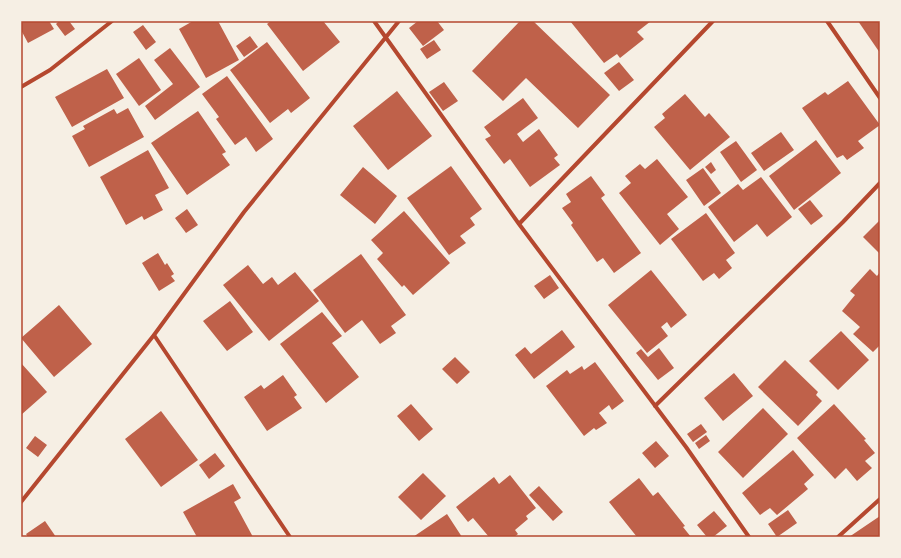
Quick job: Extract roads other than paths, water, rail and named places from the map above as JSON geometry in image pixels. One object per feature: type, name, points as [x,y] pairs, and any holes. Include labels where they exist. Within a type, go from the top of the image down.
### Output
[{"type":"street","points":[[21,87],[50,70],[112,21]]},
{"type":"street","points":[[374,21],[519,224],[686,447],[749,537]]},
{"type":"street","points":[[21,502],[154,334],[244,212],[399,21]]},
{"type":"street","points":[[519,224],[713,21]]},
{"type":"street","points":[[827,21],[880,98]]},
{"type":"street","points":[[655,406],[843,222],[880,183]]},
{"type":"street","points":[[154,334],[290,537]]},
{"type":"street","points":[[838,537],[880,499]]}]
